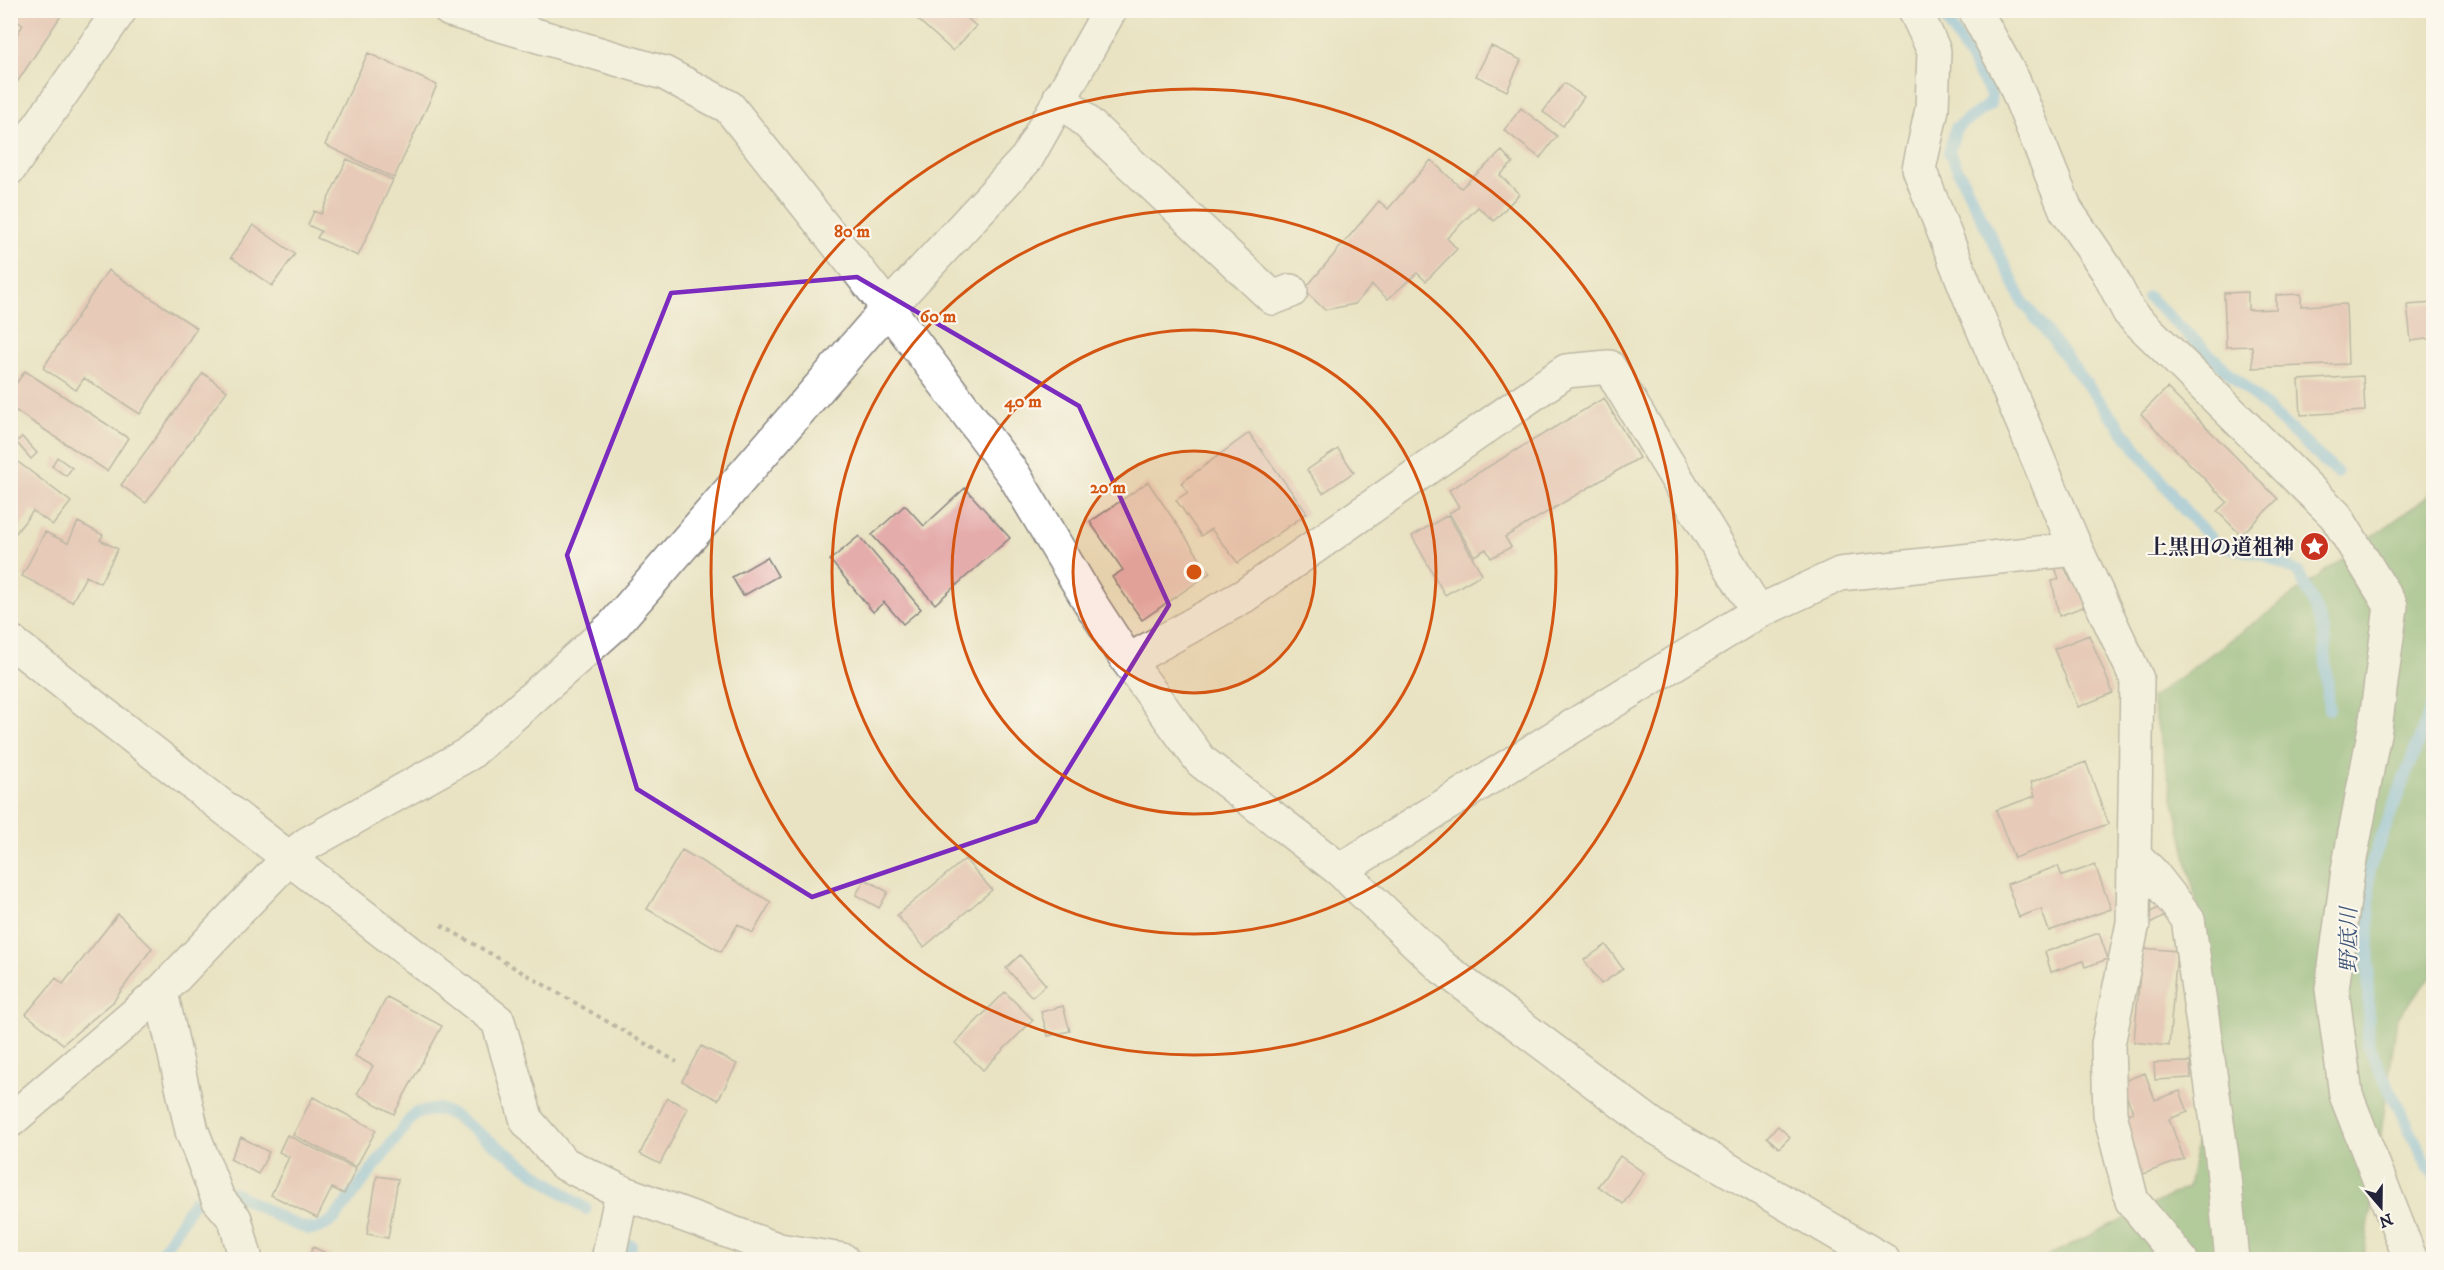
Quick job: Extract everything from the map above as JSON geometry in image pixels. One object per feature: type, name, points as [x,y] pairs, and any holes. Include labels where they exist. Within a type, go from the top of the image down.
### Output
[{"type":"street","points":[[10,168],[120,10]]},
{"type":"street","points":[[450,10],[664,73],[729,107],[888,308],[1014,475],[1089,601],[1128,661],[1201,761],[1340,870],[1443,968],[1655,1127],[1883,1260]]},
{"type":"street","points":[[10,1121],[161,992],[288,859],[307,844],[470,753],[613,626],[888,308],[1027,158],[1110,10]]},
{"type":"street","points":[[1915,10],[1934,51],[1932,109],[1919,169],[1968,293],[2076,549],[2137,679],[2133,923],[2108,1044],[2110,1114],[2132,1201],[2181,1260]]},
{"type":"street","points":[[1975,10],[2014,82],[2066,210],[2107,270],[2129,312],[2336,516],[2391,606],[2375,728],[2348,870],[2332,989],[2346,1095],[2411,1260]]},
{"type":"street","points":[[1060,97],[1273,298],[1290,291]]},
{"type":"street","points":[[1128,661],[1244,596],[1566,371],[1609,368],[1758,612]]},
{"type":"street","points":[[1340,870],[1758,612],[1840,574],[2076,549]]},
{"type":"street","points":[[10,641],[498,1021],[527,1121],[563,1163],[622,1192],[779,1250],[843,1260]]},
{"type":"street","points":[[2134,855],[2152,873],[2188,919],[2222,1157],[2232,1260]]},
{"type":"street","points":[[161,992],[192,1131],[218,1199],[235,1219],[246,1260]]},
{"type":"street","points":[[608,1260],[622,1192]]},
{"type":"path","points":[[435,922],[677,1062]]},
{"type":"highlighted area","points":[[857,277],[1079,406],[1169,605],[1036,821],[812,897],[637,789],[567,555],[671,293]]},
{"type":"green space","points":[[2433,474],[2433,975],[2397,1018],[2364,1259],[2039,1260],[2188,1187],[2221,1013],[2151,698],[2428,496]]},
{"type":"building","points":[[12,10],[64,11],[10,93],[10,45],[23,25],[10,17]]},
{"type":"building","points":[[907,10],[958,10],[976,26],[953,51]]},
{"type":"building","points":[[1491,46],[1521,60],[1507,91],[1476,76]]},
{"type":"building","points":[[368,53],[437,85],[394,178],[325,145]]},
{"type":"building","points":[[1564,83],[1584,97],[1563,126],[1543,112]]},
{"type":"building","points":[[1521,108],[1557,136],[1540,158],[1504,130]]},
{"type":"building","points":[[1502,151],[1513,163],[1500,175],[1519,194],[1494,221],[1478,207],[1447,238],[1457,249],[1426,281],[1417,273],[1388,299],[1372,285],[1355,304],[1325,310],[1304,290],[1379,201],[1388,209],[1431,160],[1461,188]]},
{"type":"building","points":[[347,159],[393,180],[358,256],[317,238],[321,231],[308,225],[314,211],[321,214]]},
{"type":"building","points":[[253,225],[295,254],[272,286],[231,257]]},
{"type":"building","points":[[108,270],[197,328],[140,414],[84,378],[76,390],[43,368]]},
{"type":"building","points":[[2248,292],[2248,310],[2276,309],[2276,295],[2301,294],[2301,306],[2346,304],[2348,364],[2253,368],[2252,346],[2226,347],[2224,293]]},
{"type":"building","points":[[2434,303],[2434,338],[2411,341],[2407,305]]},
{"type":"building","points":[[25,371],[128,438],[107,471],[10,407],[10,392]]},
{"type":"building","points":[[203,373],[227,391],[146,503],[121,485]]},
{"type":"building","points":[[2363,376],[2365,411],[2301,415],[2299,380]]},
{"type":"building","points":[[2167,388],[2278,499],[2241,535],[2217,511],[2227,502],[2141,414]]},
{"type":"building","points":[[1604,398],[1639,458],[1505,537],[1511,547],[1491,558],[1486,549],[1474,556],[1449,513],[1459,507],[1449,490]]},
{"type":"building","points":[[1249,433],[1307,513],[1238,563],[1211,529],[1201,536],[1176,500],[1188,492],[1181,483]]},
{"type":"building","points":[[22,437],[37,453],[31,459],[16,442]]},
{"type":"building","points":[[1338,449],[1354,472],[1323,493],[1307,470]]},
{"type":"building","points":[[10,456],[71,502],[53,525],[33,511],[10,540]]},
{"type":"building","points":[[57,457],[72,468],[66,476],[52,466]]},
{"type":"building","points":[[1148,482],[1210,573],[1142,620],[1112,577],[1123,570],[1090,522]]},
{"type":"building","points":[[965,488],[1010,538],[935,604],[872,535],[905,505],[924,526]]},
{"type":"building","points":[[1448,515],[1482,574],[1445,595],[1412,536]]},
{"type":"building","points":[[78,522],[103,535],[100,540],[118,549],[100,583],[86,576],[72,602],[22,576],[45,532],[68,543]]},
{"type":"building","points":[[859,536],[921,609],[903,624],[884,602],[873,612],[830,560]]},
{"type":"building","points":[[767,557],[778,576],[743,596],[732,577]]},
{"type":"building","points":[[2063,564],[2071,581],[2078,578],[2088,605],[2059,616],[2052,581],[2059,579],[2055,567]]},
{"type":"building","points":[[2089,635],[2113,693],[2078,707],[2054,649]]},
{"type":"building","points":[[2086,762],[2108,824],[2014,858],[1996,810],[2035,796],[2031,782]]},
{"type":"building","points":[[682,850],[771,902],[753,933],[738,924],[721,952],[647,909]]},
{"type":"building","points":[[965,859],[992,890],[924,947],[897,915]]},
{"type":"building","points":[[2095,865],[2111,909],[2049,931],[2041,909],[2019,917],[2007,884],[2058,866],[2062,876]]},
{"type":"building","points":[[865,879],[888,892],[879,908],[856,895]]},
{"type":"building","points":[[2160,907],[2165,916],[2150,924],[2145,915]]},
{"type":"building","points":[[118,914],[152,948],[113,1002],[63,1044],[26,1014],[56,978],[63,984]]},
{"type":"building","points":[[2099,933],[2108,959],[2085,967],[2083,961],[2051,972],[2045,952]]},
{"type":"building","points":[[1606,945],[1623,969],[1601,984],[1584,960]]},
{"type":"building","points":[[2142,948],[2177,951],[2169,1046],[2134,1042]]},
{"type":"building","points":[[1020,955],[1046,985],[1032,997],[1006,968]]},
{"type":"building","points":[[1005,992],[1033,1020],[983,1070],[955,1043]]},
{"type":"building","points":[[387,997],[442,1026],[394,1114],[357,1094],[373,1066],[355,1056]]},
{"type":"building","points":[[1063,1006],[1070,1031],[1048,1036],[1041,1012]]},
{"type":"building","points":[[701,1046],[737,1064],[718,1100],[682,1081]]},
{"type":"building","points":[[2190,1062],[2191,1078],[2155,1080],[2154,1063]]},
{"type":"building","points":[[2145,1073],[2155,1100],[2180,1091],[2188,1112],[2169,1119],[2184,1159],[2140,1175],[2119,1117],[2133,1112],[2121,1082]]},
{"type":"building","points":[[313,1097],[376,1130],[356,1167],[293,1135]]},
{"type":"building","points":[[667,1098],[688,1108],[660,1164],[640,1154]]},
{"type":"building","points":[[1778,1126],[1790,1137],[1779,1148],[1767,1137]]},
{"type":"building","points":[[287,1135],[356,1169],[344,1194],[332,1188],[317,1218],[271,1195],[289,1157],[279,1152]]},
{"type":"building","points":[[241,1137],[269,1152],[258,1174],[230,1159]]},
{"type":"building","points":[[1620,1156],[1644,1173],[1623,1204],[1598,1186]]},
{"type":"building","points":[[377,1176],[398,1179],[388,1238],[367,1234]]},
{"type":"building","points":[[313,1247],[340,1260],[307,1260]]},
{"type":"waterway","points":[[1941,10],[1991,94],[1990,104],[1956,128],[1949,152],[2023,302],[2185,511],[2217,545],[2265,555],[2298,572],[2314,604],[2324,633],[2329,709]]},
{"type":"waterway","points":[[2148,297],[2337,473]]},
{"type":"waterway","name":"野底川","points":[[2434,701],[2369,870],[2368,1046],[2434,1175]]},
{"type":"waterway","points":[[233,1192],[297,1225],[320,1228],[335,1218],[415,1113],[439,1109],[453,1115],[586,1209]]},
{"type":"waterway","points":[[157,1260],[194,1201]]},
{"type":"waterway","points":[[628,1260],[631,1245]]},
{"type":"place","name":"上黒田の道祖神","points":[[2315,547]]}]
